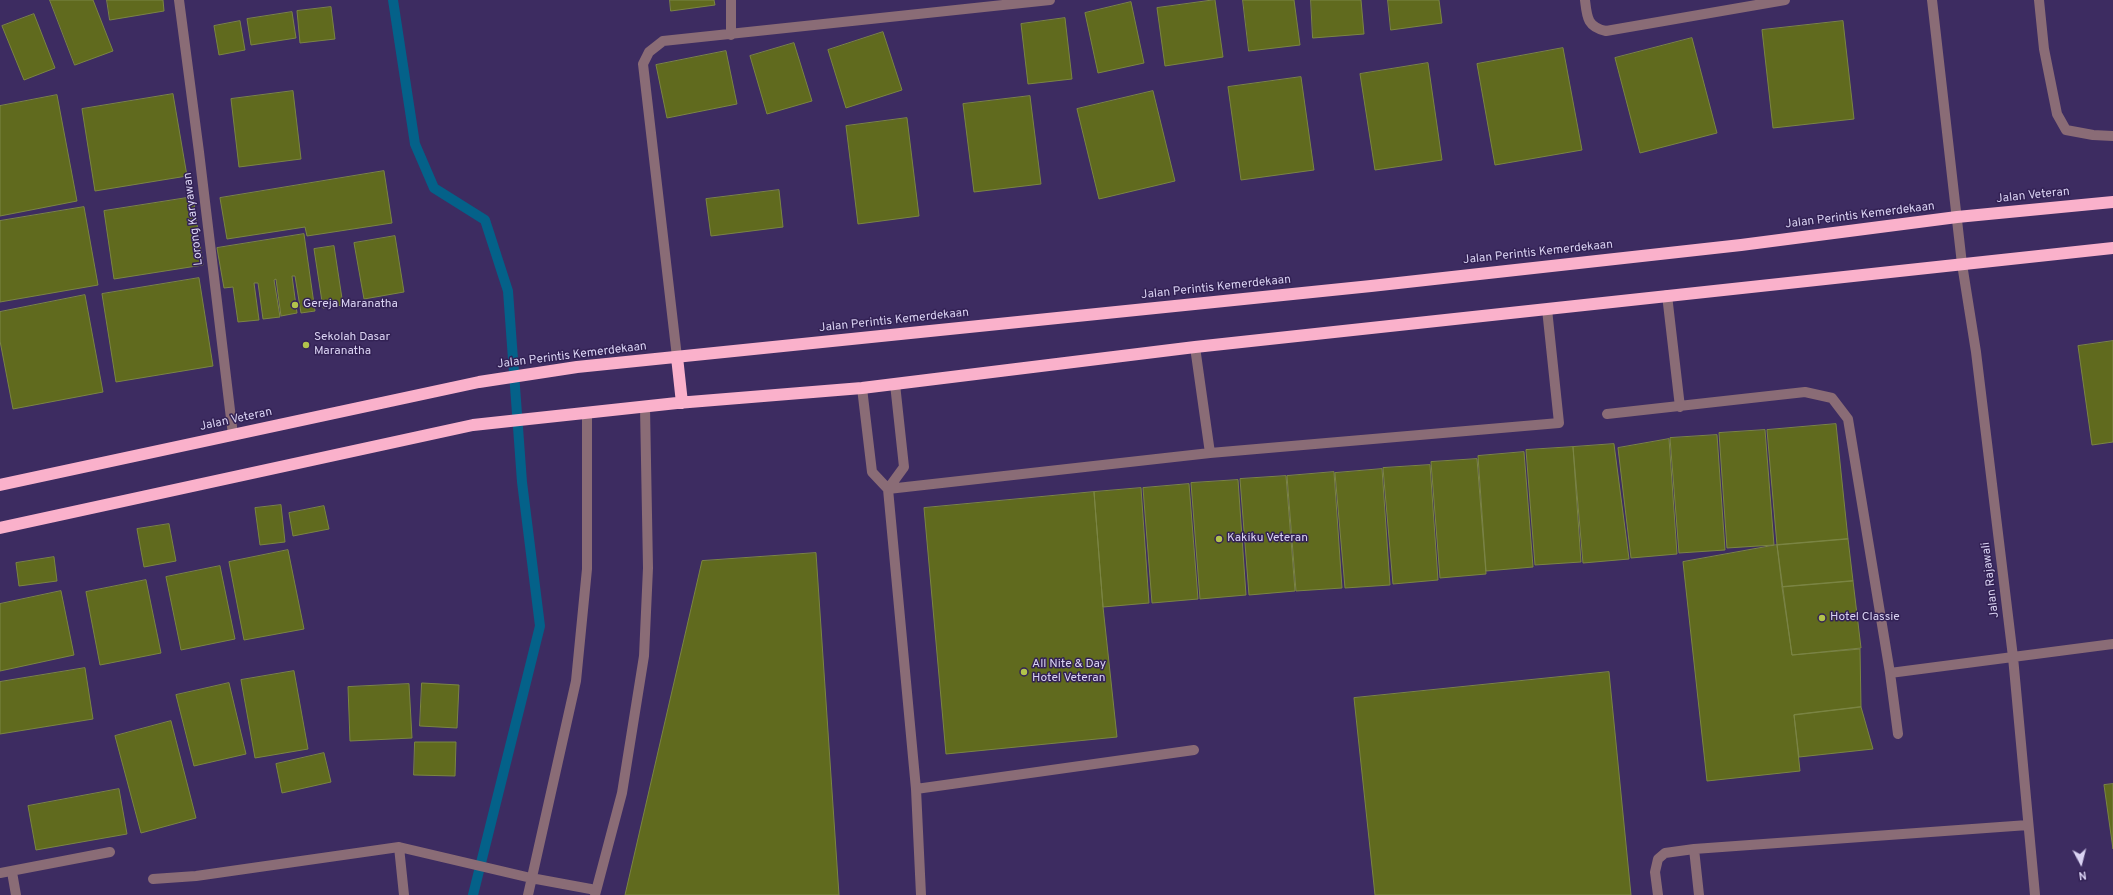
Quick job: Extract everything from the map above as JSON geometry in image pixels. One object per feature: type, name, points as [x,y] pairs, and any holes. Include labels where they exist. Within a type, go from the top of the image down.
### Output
[{"type":"highway","name":"Jalan Veteran","points":[[1956,217],[2113,202]]},
{"type":"highway","name":"Jalan Perintis Kemerdekaan","points":[[479,382],[577,367],[1371,286],[1741,245],[1956,217]]},
{"type":"highway","points":[[0,528],[473,425],[682,403],[862,388],[1195,347],[2113,248]]},
{"type":"highway","points":[[676,357],[682,403]]},
{"type":"highway","name":"Jalan Veteran","points":[[1,482],[233,435],[479,382]]},
{"type":"street","name":"Lorong Karyawan","points":[[179,0],[233,435]]},
{"type":"street","points":[[731,0],[731,35]]},
{"type":"street","points":[[676,357],[643,64],[650,52],[663,41],[1050,0]]},
{"type":"street","points":[[1585,0],[1587,18],[1596,29],[1606,31],[1785,0]]},
{"type":"street","name":"Jalan Rajawali","points":[[1932,0],[1956,217],[1976,352],[2013,657],[2035,895]]},
{"type":"street","points":[[2039,0],[2044,49],[2057,114],[2066,130],[2093,135],[2113,136]]},
{"type":"street","points":[[1667,295],[1680,406]]},
{"type":"street","points":[[888,488],[1210,453],[1559,423],[1546,308]]},
{"type":"street","points":[[1195,347],[1210,453]]},
{"type":"street","points":[[888,488],[904,467],[895,384]]},
{"type":"street","points":[[862,388],[872,472],[888,488],[916,789],[921,895]]},
{"type":"street","points":[[1607,414],[1805,392],[1832,398],[1848,419],[1890,673],[1898,734]]},
{"type":"street","points":[[153,879],[196,876],[398,846],[595,892],[622,793],[644,656],[648,568],[645,407]]},
{"type":"street","points":[[528,895],[576,681],[587,569],[583,414]]},
{"type":"street","points":[[1890,673],[2113,644]]},
{"type":"street","points":[[916,789],[1194,750]]},
{"type":"street","points":[[1658,895],[1655,872],[1658,859],[1665,853],[1694,849],[2028,826]]},
{"type":"street","points":[[398,846],[404,895]]},
{"type":"street","points":[[1694,849],[1699,895]]},
{"type":"street","points":[[0,873],[12,872],[110,852]]},
{"type":"street","points":[[12,872],[16,895]]},
{"type":"building","points":[[50,0],[93,0],[113,51],[75,65]]},
{"type":"building","points":[[107,0],[163,0],[164,11],[110,20]]},
{"type":"building","points":[[670,0],[714,0],[715,5],[671,11]]},
{"type":"building","points":[[1215,0],[1223,57],[1165,66],[1157,8]]},
{"type":"building","points":[[1243,0],[1294,0],[1300,45],[1249,51]]},
{"type":"building","points":[[1311,0],[1361,0],[1364,34],[1313,38]]},
{"type":"building","points":[[1388,0],[1439,0],[1442,23],[1391,30]]},
{"type":"building","points":[[1131,2],[1144,63],[1098,73],[1085,13]]},
{"type":"building","points":[[331,7],[335,39],[300,43],[297,11]]},
{"type":"building","points":[[292,12],[296,38],[251,45],[247,19]]},
{"type":"building","points":[[34,14],[55,68],[24,80],[2,26]]},
{"type":"building","points":[[1065,18],[1072,79],[1028,84],[1021,24]]},
{"type":"building","points":[[240,21],[245,50],[219,55],[214,26]]},
{"type":"building","points":[[1843,21],[1854,119],[1773,128],[1762,30]]},
{"type":"building","points":[[883,32],[902,90],[846,108],[828,50]]},
{"type":"building","points":[[1692,38],[1717,133],[1640,153],[1615,58]]},
{"type":"building","points":[[794,43],[812,101],[767,114],[750,56]]},
{"type":"building","points":[[1563,48],[1582,150],[1495,165],[1477,64]]},
{"type":"building","points":[[726,51],[737,104],[667,118],[656,65]]},
{"type":"building","points":[[1428,63],[1442,160],[1375,170],[1360,74]]},
{"type":"building","points":[[1301,77],[1314,170],[1241,180],[1228,87]]},
{"type":"building","points":[[293,91],[301,159],[239,167],[231,99]]},
{"type":"building","points":[[1153,91],[1175,181],[1099,199],[1077,109]]},
{"type":"building","points":[[173,94],[187,176],[95,191],[82,109]]},
{"type":"building","points":[[57,95],[77,201],[0,216],[0,106]]},
{"type":"building","points":[[1030,96],[1041,184],[974,192],[963,104]]},
{"type":"building","points":[[907,118],[919,216],[858,224],[846,126]]},
{"type":"building","points":[[384,171],[392,223],[307,236],[305,227],[227,239],[220,198]]},
{"type":"building","points":[[779,190],[783,227],[711,236],[706,199]]},
{"type":"building","points":[[193,197],[203,265],[114,279],[104,211]]},
{"type":"building","points":[[84,207],[98,285],[0,302],[0,221]]},
{"type":"building","points":[[304,234],[315,311],[301,313],[295,276],[292,276],[297,313],[281,316],[276,279],[274,280],[280,317],[263,319],[258,283],[254,283],[259,320],[238,322],[233,287],[224,288],[217,248]]},
{"type":"building","points":[[395,236],[404,292],[364,299],[354,243]]},
{"type":"building","points":[[334,246],[343,305],[323,308],[314,249]]},
{"type":"building","points":[[199,278],[213,366],[116,382],[102,294]]},
{"type":"building","points":[[85,295],[103,392],[13,409],[0,341],[0,312]]},
{"type":"building","points":[[2113,341],[2113,442],[2092,445],[2078,346]]},
{"type":"building","points":[[1836,424],[1848,539],[1777,545],[1767,430]]},
{"type":"building","points":[[1765,430],[1774,545],[1727,548],[1719,433]]},
{"type":"building","points":[[1717,435],[1725,550],[1679,553],[1670,438]]},
{"type":"building","points":[[1669,439],[1677,554],[1631,558],[1618,448]]},
{"type":"building","points":[[1614,444],[1629,559],[1583,563],[1573,447]]},
{"type":"building","points":[[1573,447],[1581,562],[1535,565],[1526,450]]},
{"type":"building","points":[[1524,452],[1533,567],[1486,571],[1478,456]]},
{"type":"building","points":[[1477,459],[1486,574],[1440,578],[1431,462]]},
{"type":"building","points":[[1430,465],[1438,580],[1393,584],[1383,468]]},
{"type":"building","points":[[1382,469],[1390,585],[1345,588],[1335,473]]},
{"type":"building","points":[[1334,472],[1342,588],[1296,591],[1287,476]]},
{"type":"building","points":[[1286,476],[1295,591],[1249,595],[1240,479]]},
{"type":"building","name":"Kakiku Veteran","points":[[1238,480],[1246,595],[1200,599],[1191,483]]},
{"type":"building","points":[[1189,484],[1198,599],[1152,603],[1143,488]]},
{"type":"building","points":[[1141,488],[1149,603],[1103,607],[1094,492]]},
{"type":"building","name":"All Nite & Day Hotel Veteran","points":[[1094,492],[1103,607],[1117,737],[946,754],[924,508]]},
{"type":"building","points":[[281,505],[285,542],[260,545],[255,508]]},
{"type":"building","points":[[324,506],[329,529],[293,536],[289,513]]},
{"type":"building","points":[[169,524],[176,561],[144,567],[137,529]]},
{"type":"building","points":[[1848,539],[1853,581],[1782,587],[1777,545]]},
{"type":"building","points":[[1777,545],[1792,655],[1860,649],[1861,707],[1794,715],[1800,771],[1707,781],[1683,562]]},
{"type":"building","points":[[288,550],[304,629],[244,640],[229,562]]},
{"type":"building","points":[[816,553],[839,895],[625,895],[702,561]]},
{"type":"building","points":[[54,557],[57,581],[19,586],[16,563]]},
{"type":"building","points":[[220,566],[235,639],[181,650],[166,577]]},
{"type":"building","points":[[146,580],[161,653],[100,665],[86,592]]},
{"type":"building","name":"Hotel Classie","points":[[1853,581],[1861,648],[1792,655],[1782,587]]},
{"type":"building","points":[[61,591],[74,655],[0,671],[0,604]]},
{"type":"building","points":[[85,668],[93,719],[0,734],[0,682]]},
{"type":"building","points":[[294,671],[308,749],[255,758],[241,680]]},
{"type":"building","points":[[1609,672],[1631,895],[1375,895],[1354,698]]},
{"type":"building","points":[[229,683],[246,754],[194,766],[176,695]]},
{"type":"building","points":[[422,683],[459,685],[457,728],[420,726]]},
{"type":"building","points":[[409,684],[412,738],[350,741],[348,687]]},
{"type":"building","points":[[1861,707],[1873,749],[1799,757],[1794,715]]},
{"type":"building","points":[[171,721],[196,818],[141,833],[115,736]]},
{"type":"building","points":[[415,742],[456,742],[455,776],[414,775]]},
{"type":"building","points":[[324,753],[331,782],[282,793],[276,764]]},
{"type":"building","points":[[2113,784],[2113,849],[2104,785]]},
{"type":"building","points":[[119,789],[127,834],[36,850],[28,806]]},
{"type":"waterway","points":[[393,0],[415,144],[434,188],[485,220],[508,291],[522,482],[540,626],[473,895]]},
{"type":"place","name":"Gereja Maranatha","points":[[295,305]]},
{"type":"place","name":"Sekolah Dasar Maranatha","points":[[306,345]]},
{"type":"place","name":"Kakiku Veteran","points":[[1219,539]]},
{"type":"place","name":"Hotel Classie","points":[[1822,618]]},
{"type":"place","name":"All Nite & Day Hotel Veteran","points":[[1024,672]]}]
